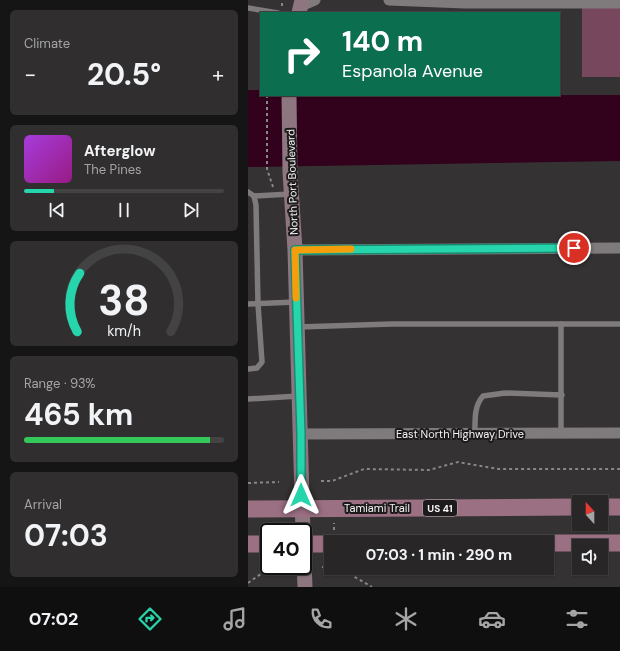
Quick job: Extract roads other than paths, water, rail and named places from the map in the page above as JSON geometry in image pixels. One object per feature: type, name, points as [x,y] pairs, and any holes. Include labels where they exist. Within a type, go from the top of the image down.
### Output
[{"type":"main road","name":"Tamiami Trail","points":[[248,509],[572,507]]},
{"type":"main road","points":[[608,507],[620,507]]},
{"type":"main road","points":[[312,538],[324,538]]},
{"type":"main road","points":[[554,543],[620,542]]},
{"type":"main road","points":[[248,544],[260,544]]},
{"type":"street","points":[[300,6],[315,0]]},
{"type":"street","points":[[389,0],[465,3],[620,4]]},
{"type":"street","name":"North Port Boulevard","points":[[289,96],[290,172],[295,250],[300,396],[302,523]]},
{"type":"street","points":[[295,250],[620,248]]},
{"type":"street","name":"East North Highway Drive","points":[[301,434],[620,433]]},
{"type":"street","name":"North Port Boulevard","points":[[304,575],[305,587]]},
{"type":"lane","points":[[248,8],[272,12]]},
{"type":"lane","points":[[248,192],[254,196],[291,194]]},
{"type":"lane","points":[[248,369],[257,368],[262,362],[258,304],[256,205],[254,196]]},
{"type":"lane","points":[[248,304],[297,302]]},
{"type":"lane","points":[[297,327],[392,324],[620,324]]},
{"type":"lane","points":[[561,433],[562,324]]},
{"type":"lane","points":[[475,434],[476,409],[478,401],[483,396],[505,393],[562,395]]},
{"type":"lane","points":[[248,399],[300,396]]}]
